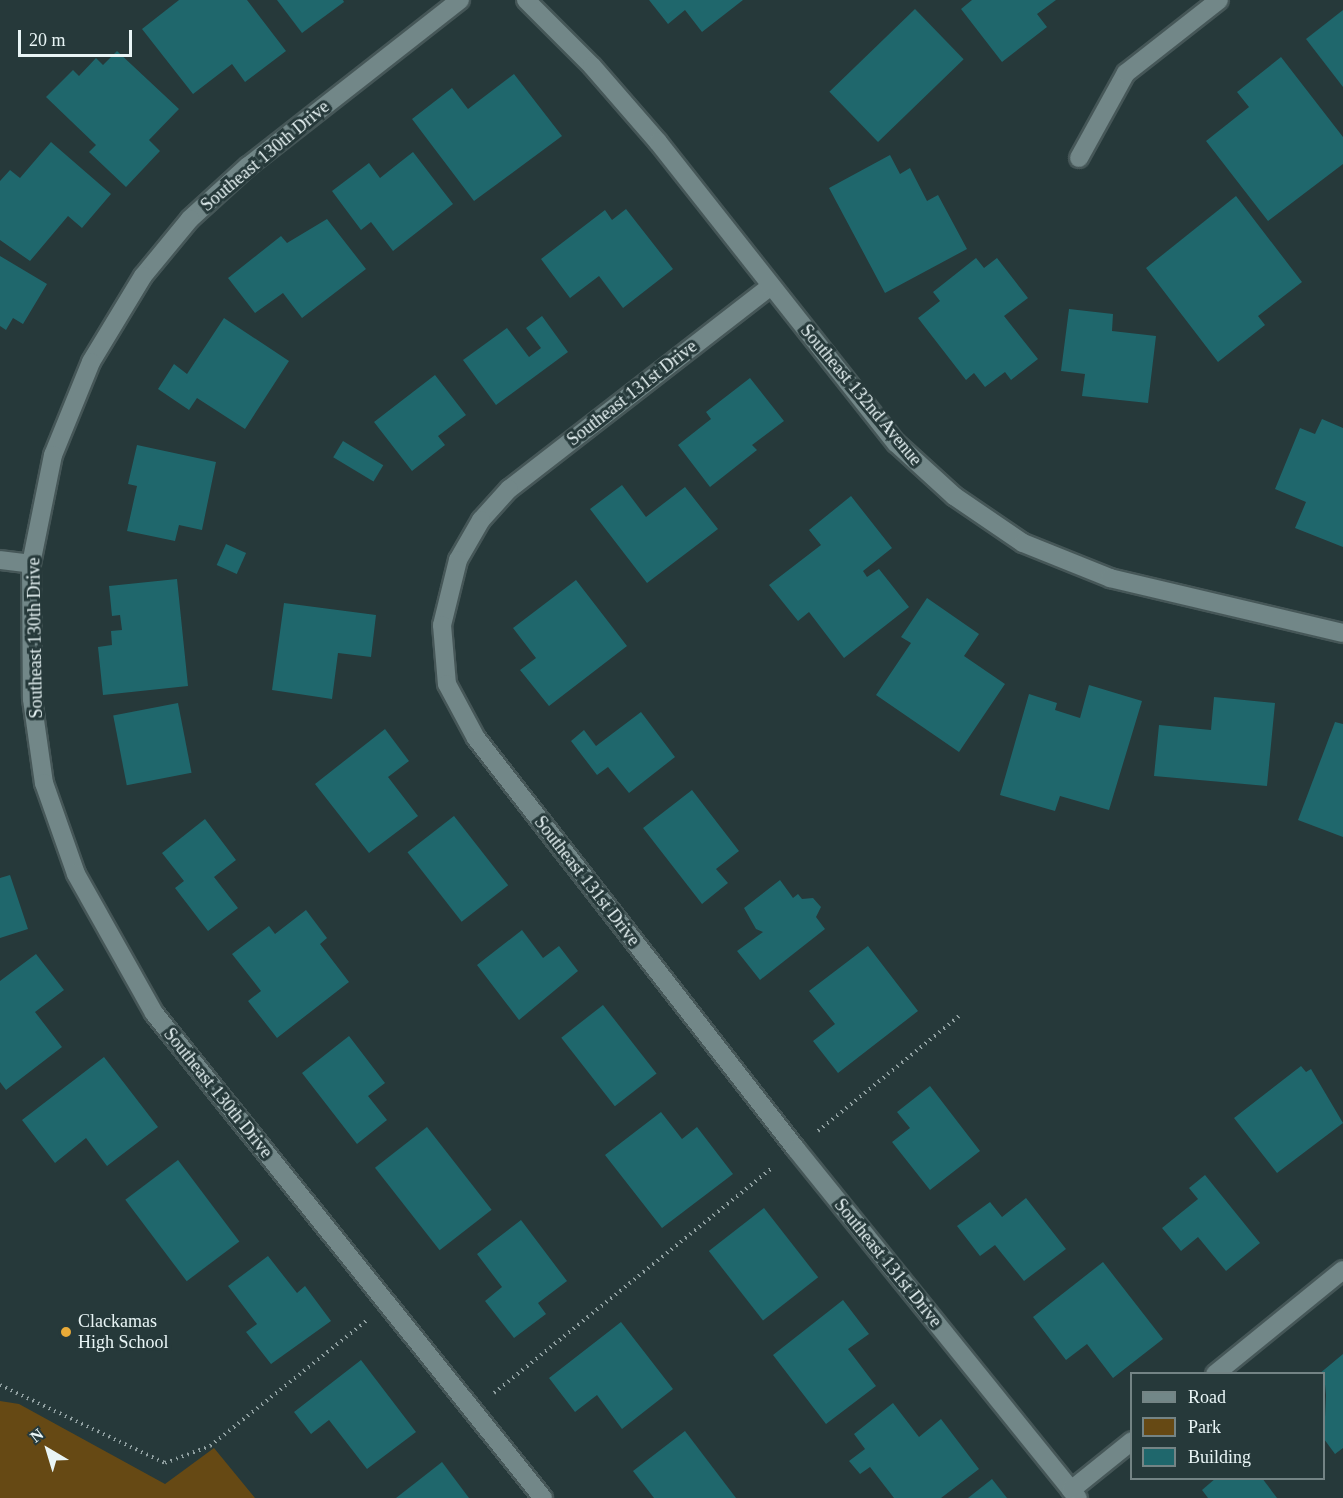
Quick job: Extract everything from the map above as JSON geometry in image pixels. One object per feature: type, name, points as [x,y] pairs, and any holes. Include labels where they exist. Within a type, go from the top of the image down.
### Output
[{"type":"street","name":"Southeast 130th Drive","points":[[460,0],[248,166],[190,219],[142,276],[91,362],[53,455],[31,564],[32,699],[44,783],[76,874],[154,1013],[543,1498]]},
{"type":"street","name":"Southeast 132nd Avenue","points":[[526,0],[621,98],[896,443],[939,484],[1009,535],[1044,553],[1110,578],[1343,633]]},
{"type":"street","points":[[1079,158],[1126,73],[1219,0]]},
{"type":"street","name":"Southeast 131st Drive","points":[[771,286],[509,489],[481,520],[458,560],[442,625],[447,684],[476,738],[796,1149],[1074,1494]]},
{"type":"street","points":[[0,560],[31,564]]},
{"type":"street","points":[[1217,1372],[1343,1270]]},
{"type":"street","points":[[1074,1494],[1130,1442]]},
{"type":"path","points":[[473,1410],[960,1016]]},
{"type":"path","points":[[0,1385],[165,1463],[203,1450],[387,1304]]},
{"type":"green space","points":[[0,1401],[19,1404],[165,1484],[214,1448],[255,1498],[0,1498]]},
{"type":"building","points":[[179,0],[247,0],[286,51],[245,82],[232,64],[193,94],[142,29]]},
{"type":"building","points":[[277,0],[343,0],[344,2],[302,33]]},
{"type":"building","points":[[649,0],[743,0],[702,32],[685,10],[668,24]]},
{"type":"building","points":[[972,0],[1056,0],[1037,14],[1047,27],[1002,62],[961,9]]},
{"type":"building","points":[[915,9],[964,59],[878,142],[829,92]]},
{"type":"building","points":[[1343,10],[1343,87],[1306,39]]},
{"type":"building","points":[[117,51],[179,109],[149,140],[160,151],[126,187],[89,152],[96,145],[46,97],[73,70],[79,76],[96,58],[103,65]]},
{"type":"building","points":[[1281,57],[1343,137],[1343,164],[1268,221],[1206,141],[1249,107],[1237,92]]},
{"type":"building","points":[[514,74],[562,136],[474,201],[412,119],[452,88],[468,109]]},
{"type":"building","points":[[51,142],[111,194],[82,228],[68,216],[30,261],[0,240],[0,181],[10,170],[20,178]]},
{"type":"building","points":[[413,152],[453,204],[393,251],[371,222],[361,230],[332,191],[369,163],[380,178]]},
{"type":"building","points":[[890,155],[900,174],[910,168],[927,201],[938,195],[967,249],[885,293],[829,188]]},
{"type":"building","points":[[1236,196],[1302,282],[1258,316],[1265,325],[1218,362],[1146,268]]},
{"type":"building","points":[[626,209],[673,269],[623,308],[599,276],[570,298],[541,259],[605,210],[612,220]]},
{"type":"building","points":[[327,219],[366,269],[302,318],[283,293],[255,313],[228,278],[281,236],[287,243]]},
{"type":"building","points":[[0,256],[47,284],[23,324],[13,318],[6,330],[0,326]]},
{"type":"building","points":[[976,258],[984,268],[997,258],[1028,298],[1004,316],[1038,359],[1011,380],[1005,372],[985,387],[974,373],[966,380],[918,318],[940,301],[933,292]]},
{"type":"building","points":[[1069,309],[1113,314],[1112,331],[1156,336],[1148,403],[1082,396],[1085,374],[1061,371]]},
{"type":"building","points":[[542,316],[568,352],[496,405],[463,360],[507,328],[529,357],[541,348],[526,328]]},
{"type":"building","points":[[224,318],[289,361],[245,429],[197,398],[189,410],[158,389],[174,364],[187,374]]},
{"type":"building","points":[[435,375],[466,415],[438,436],[445,445],[412,471],[374,422]]},
{"type":"building","points":[[750,378],[784,421],[752,445],[757,450],[710,487],[678,445],[711,419],[706,412]]},
{"type":"building","points":[[1322,419],[1343,428],[1343,547],[1295,528],[1306,502],[1275,489],[1300,428],[1315,434]]},
{"type":"building","points":[[343,441],[383,465],[374,481],[333,457]]},
{"type":"building","points":[[137,445],[216,462],[202,530],[179,525],[175,541],[127,531],[137,486],[128,484]]},
{"type":"building","points":[[622,485],[646,517],[685,487],[718,529],[647,583],[590,509]]},
{"type":"building","points":[[851,496],[892,548],[863,571],[867,577],[879,569],[909,607],[844,658],[809,612],[798,621],[769,585],[821,545],[809,530]]},
{"type":"building","points":[[226,544],[246,553],[237,574],[217,565]]},
{"type":"building","points":[[177,579],[188,686],[103,695],[98,647],[112,645],[111,631],[122,630],[120,615],[112,616],[109,586]]},
{"type":"building","points":[[576,580],[627,646],[549,706],[520,670],[536,658],[513,628]]},
{"type":"building","points":[[927,598],[979,634],[964,656],[1005,684],[959,752],[876,695],[911,643],[901,637]]},
{"type":"building","points":[[284,603],[376,615],[371,657],[338,653],[332,699],[272,690]]},
{"type":"building","points":[[1089,685],[1142,701],[1109,810],[1060,796],[1055,811],[1000,795],[1029,694],[1057,703],[1055,710],[1080,718]]},
{"type":"building","points":[[1214,697],[1275,703],[1267,786],[1154,776],[1159,725],[1211,730]]},
{"type":"building","points":[[178,703],[192,773],[127,785],[113,716]]},
{"type":"building","points":[[641,712],[675,757],[629,793],[608,767],[597,775],[571,741],[584,730],[596,746]]},
{"type":"building","points":[[1335,722],[1343,724],[1343,837],[1298,820]]},
{"type":"building","points":[[385,729],[409,761],[388,777],[418,816],[369,853],[315,784]]},
{"type":"building","points":[[692,790],[739,851],[716,869],[728,883],[702,904],[643,828]]},
{"type":"building","points":[[454,816],[508,885],[462,922],[408,852]]},
{"type":"building","points":[[205,819],[236,860],[214,877],[238,908],[208,931],[175,888],[184,881],[162,853]]},
{"type":"building","points":[[10,875],[28,929],[0,938],[0,878]]},
{"type":"building","points":[[780,880],[793,898],[798,894],[802,899],[813,898],[821,907],[816,917],[825,929],[760,980],[737,951],[763,932],[756,929],[744,908]]},
{"type":"building","points":[[306,910],[327,938],[320,944],[349,982],[277,1038],[248,1001],[261,991],[232,954],[269,926],[275,934]]},
{"type":"building","points":[[522,930],[543,958],[559,946],[578,971],[519,1020],[477,965]]},
{"type":"building","points":[[868,946],[918,1011],[838,1073],[813,1041],[835,1024],[809,991]]},
{"type":"building","points":[[36,954],[64,990],[35,1012],[62,1047],[6,1090],[0,1082],[0,981]]},
{"type":"building","points":[[603,1005],[657,1074],[615,1106],[561,1038]]},
{"type":"building","points":[[349,1036],[385,1083],[368,1096],[387,1120],[357,1144],[302,1073]]},
{"type":"building","points":[[104,1057],[158,1127],[107,1166],[86,1138],[55,1163],[22,1120]]},
{"type":"building","points":[[1301,1066],[1306,1072],[1311,1069],[1343,1123],[1277,1173],[1234,1118]]},
{"type":"building","points":[[930,1086],[980,1151],[930,1190],[892,1142],[910,1128],[897,1112]]},
{"type":"building","points":[[661,1112],[682,1139],[697,1127],[733,1174],[662,1228],[605,1155]]},
{"type":"building","points":[[427,1127],[492,1210],[440,1250],[375,1168]]},
{"type":"building","points":[[178,1160],[239,1241],[187,1281],[125,1200]]},
{"type":"building","points":[[1205,1175],[1260,1243],[1226,1271],[1198,1237],[1181,1251],[1162,1228],[1198,1199],[1189,1188]]},
{"type":"building","points":[[1026,1198],[1066,1249],[1024,1281],[995,1245],[980,1256],[957,1226],[990,1202],[1002,1217]]},
{"type":"building","points":[[764,1208],[818,1277],[763,1320],[709,1251]]},
{"type":"building","points":[[521,1220],[567,1281],[538,1303],[546,1314],[514,1338],[485,1301],[502,1287],[477,1254]]},
{"type":"building","points":[[268,1256],[297,1293],[305,1286],[331,1321],[271,1364],[246,1332],[257,1324],[228,1286]]},
{"type":"building","points":[[1103,1262],[1163,1339],[1113,1378],[1087,1344],[1066,1360],[1033,1317]]},
{"type":"building","points":[[843,1300],[869,1334],[848,1349],[876,1386],[826,1424],[773,1355]]},
{"type":"building","points":[[621,1322],[673,1389],[622,1429],[597,1395],[575,1412],[549,1378]]},
{"type":"building","points":[[1343,1354],[1343,1448],[1335,1454],[1325,1440],[1325,1372],[1321,1372]]},
{"type":"building","points":[[361,1360],[416,1432],[367,1469],[329,1420],[311,1434],[294,1412]]},
{"type":"building","points":[[893,1403],[919,1437],[941,1419],[979,1469],[941,1498],[894,1498],[870,1467],[860,1474],[849,1461],[865,1449],[854,1434]]},
{"type":"building","points":[[685,1431],[736,1498],[654,1498],[633,1471]]},
{"type":"building","points":[[442,1462],[469,1498],[396,1498]]},
{"type":"building","points":[[992,1479],[1007,1498],[968,1498]]},
{"type":"building","points":[[1214,1480],[1264,1480],[1277,1498],[1208,1498],[1202,1490]]},
{"type":"place","name":"Clackamas High School","points":[[66,1332]]}]
